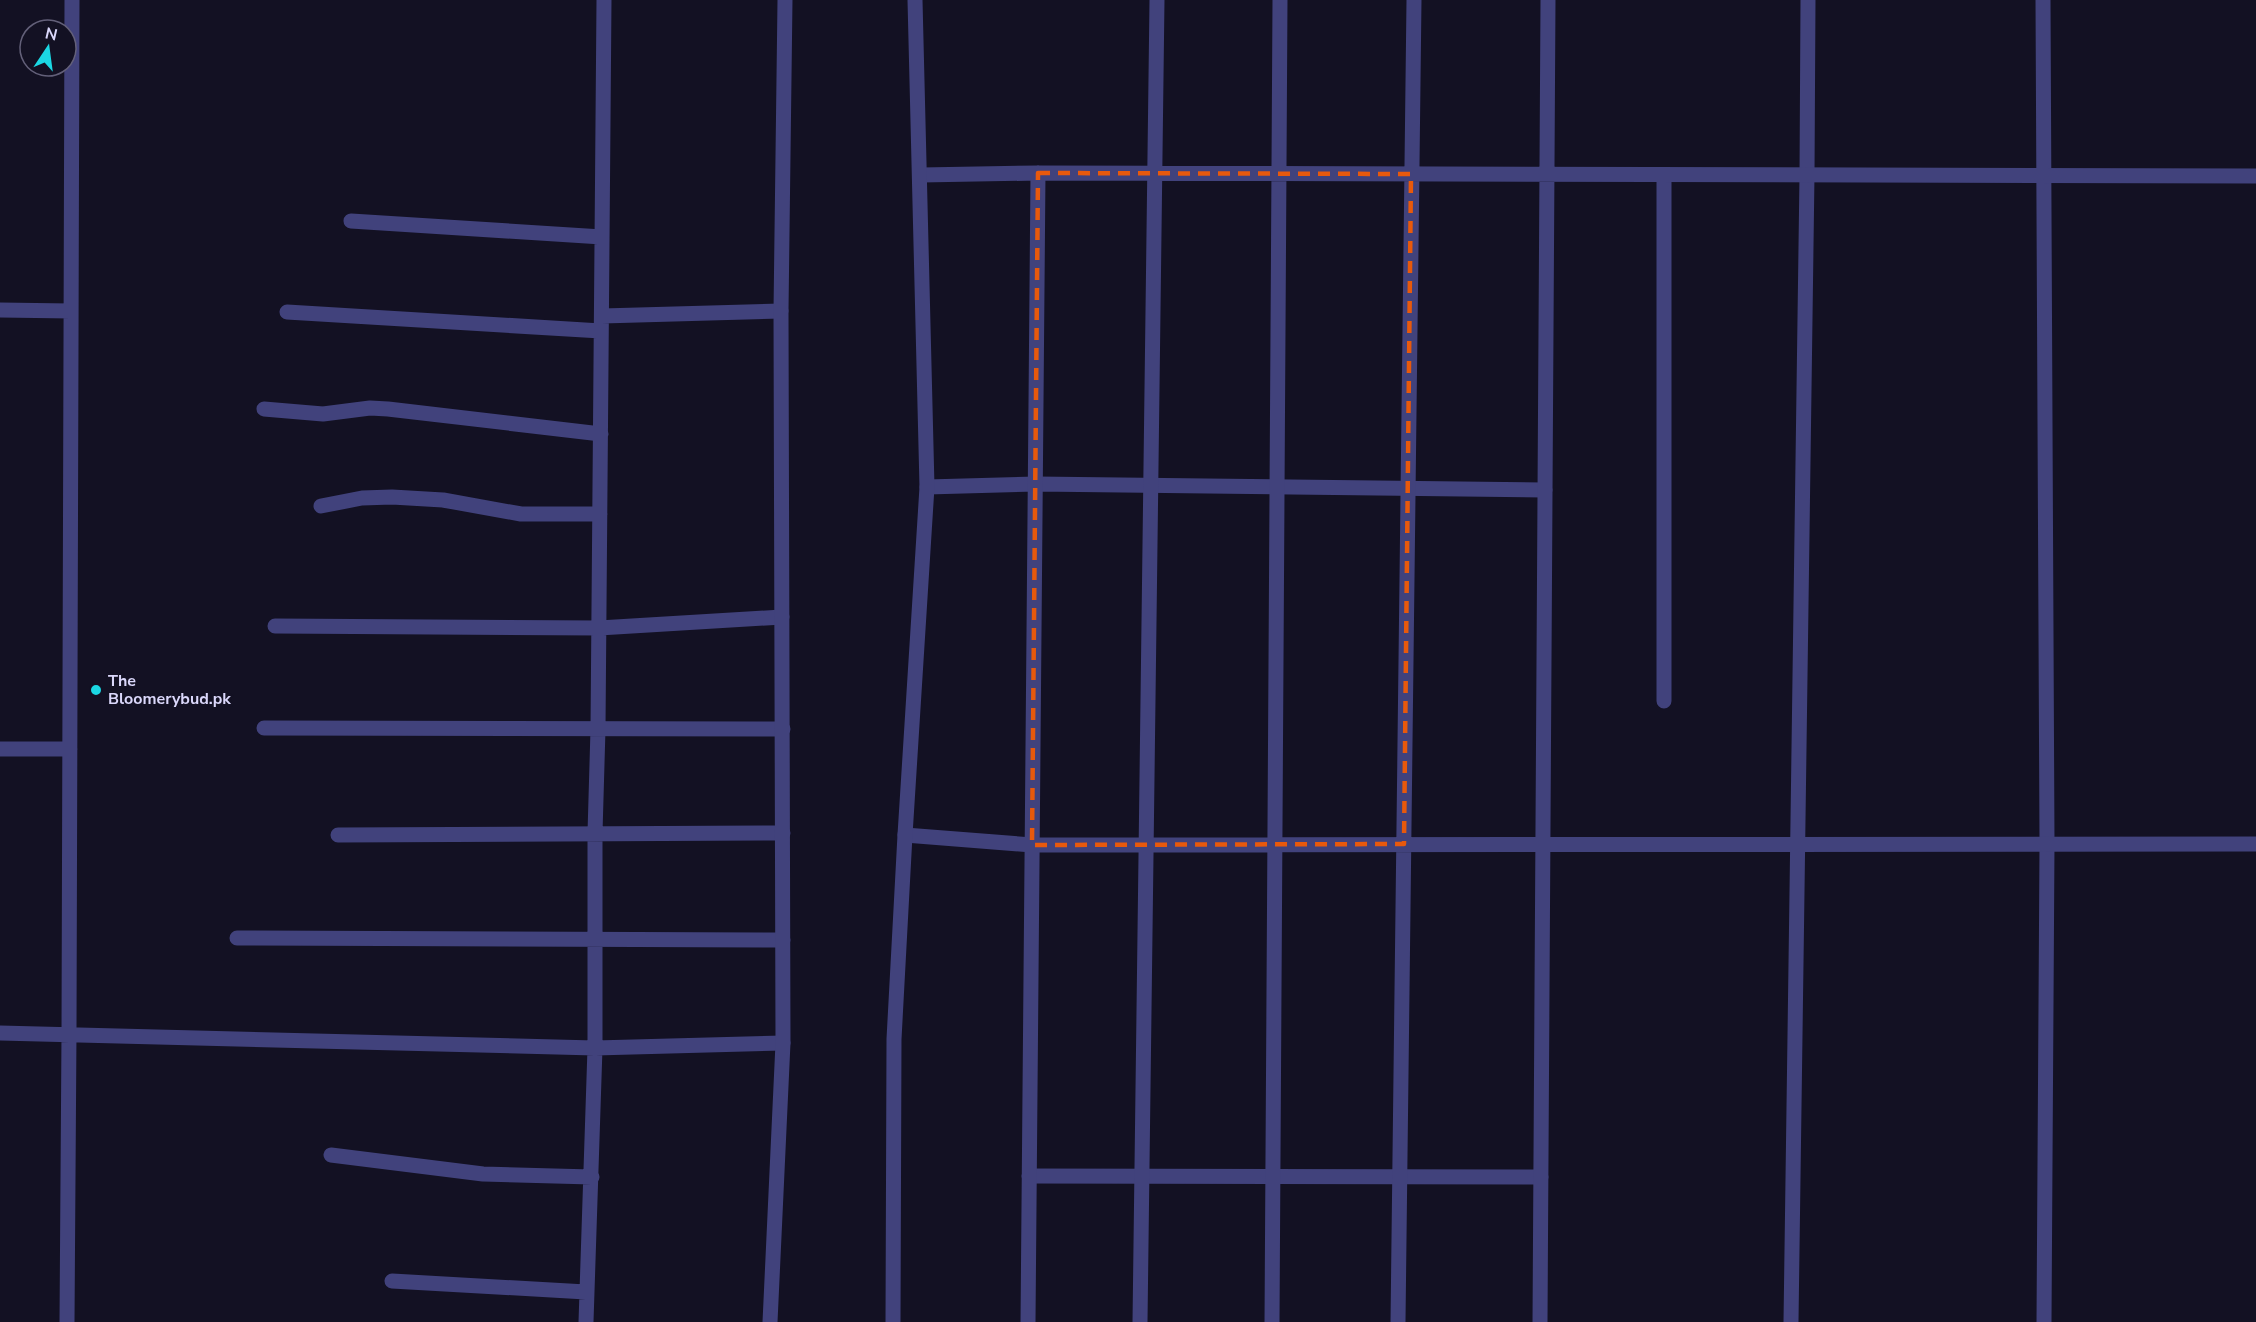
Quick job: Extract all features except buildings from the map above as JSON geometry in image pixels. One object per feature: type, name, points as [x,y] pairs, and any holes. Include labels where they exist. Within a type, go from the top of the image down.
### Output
[{"type":"street","points":[[67,1322],[72,0]]},
{"type":"street","points":[[586,1322],[595,1048],[595,833],[598,729],[604,0]]},
{"type":"street","points":[[770,1322],[783,1043],[781,311],[785,0]]},
{"type":"street","points":[[893,1322],[894,1039],[927,487],[915,0]]},
{"type":"street","points":[[1140,1322],[1157,0]]},
{"type":"street","points":[[1272,1322],[1280,0]]},
{"type":"street","points":[[1398,1322],[1414,0]]},
{"type":"street","points":[[1540,1322],[1548,0]]},
{"type":"street","points":[[1791,1322],[1808,0]]},
{"type":"street","points":[[2043,0],[2048,844],[2043,1322]]},
{"type":"street","points":[[1028,1322],[1038,173]]},
{"type":"street","points":[[921,175],[1155,173],[2256,176]]},
{"type":"street","points":[[1664,175],[1664,701]]},
{"type":"street","points":[[351,221],[602,237]]},
{"type":"street","points":[[0,310],[71,311]]},
{"type":"street","points":[[287,312],[602,323],[781,311]]},
{"type":"street","points":[[264,409],[322,414],[370,408],[388,409],[601,434]]},
{"type":"street","points":[[927,487],[1036,483],[1545,490]]},
{"type":"street","points":[[321,506],[362,498],[392,497],[443,500],[521,514],[600,514]]},
{"type":"street","points":[[275,626],[599,628],[782,617]]},
{"type":"street","points":[[264,728],[783,729]]},
{"type":"street","points":[[0,748],[70,749]]},
{"type":"street","points":[[338,835],[783,833]]},
{"type":"street","points":[[905,835],[1032,845],[2256,844]]},
{"type":"street","points":[[237,938],[783,940]]},
{"type":"street","points":[[0,1033],[595,1048],[783,1043]]},
{"type":"street","points":[[332,1155],[483,1174],[592,1177]]},
{"type":"street","points":[[1029,1176],[1540,1177]]},
{"type":"street","points":[[393,1281],[586,1292]]},
{"type":"highlighted area","points":[[1038,173],[1411,174],[1404,844],[1032,845]]},
{"type":"place","name":"The Bloomerybud.pk","points":[[96,690]]}]
